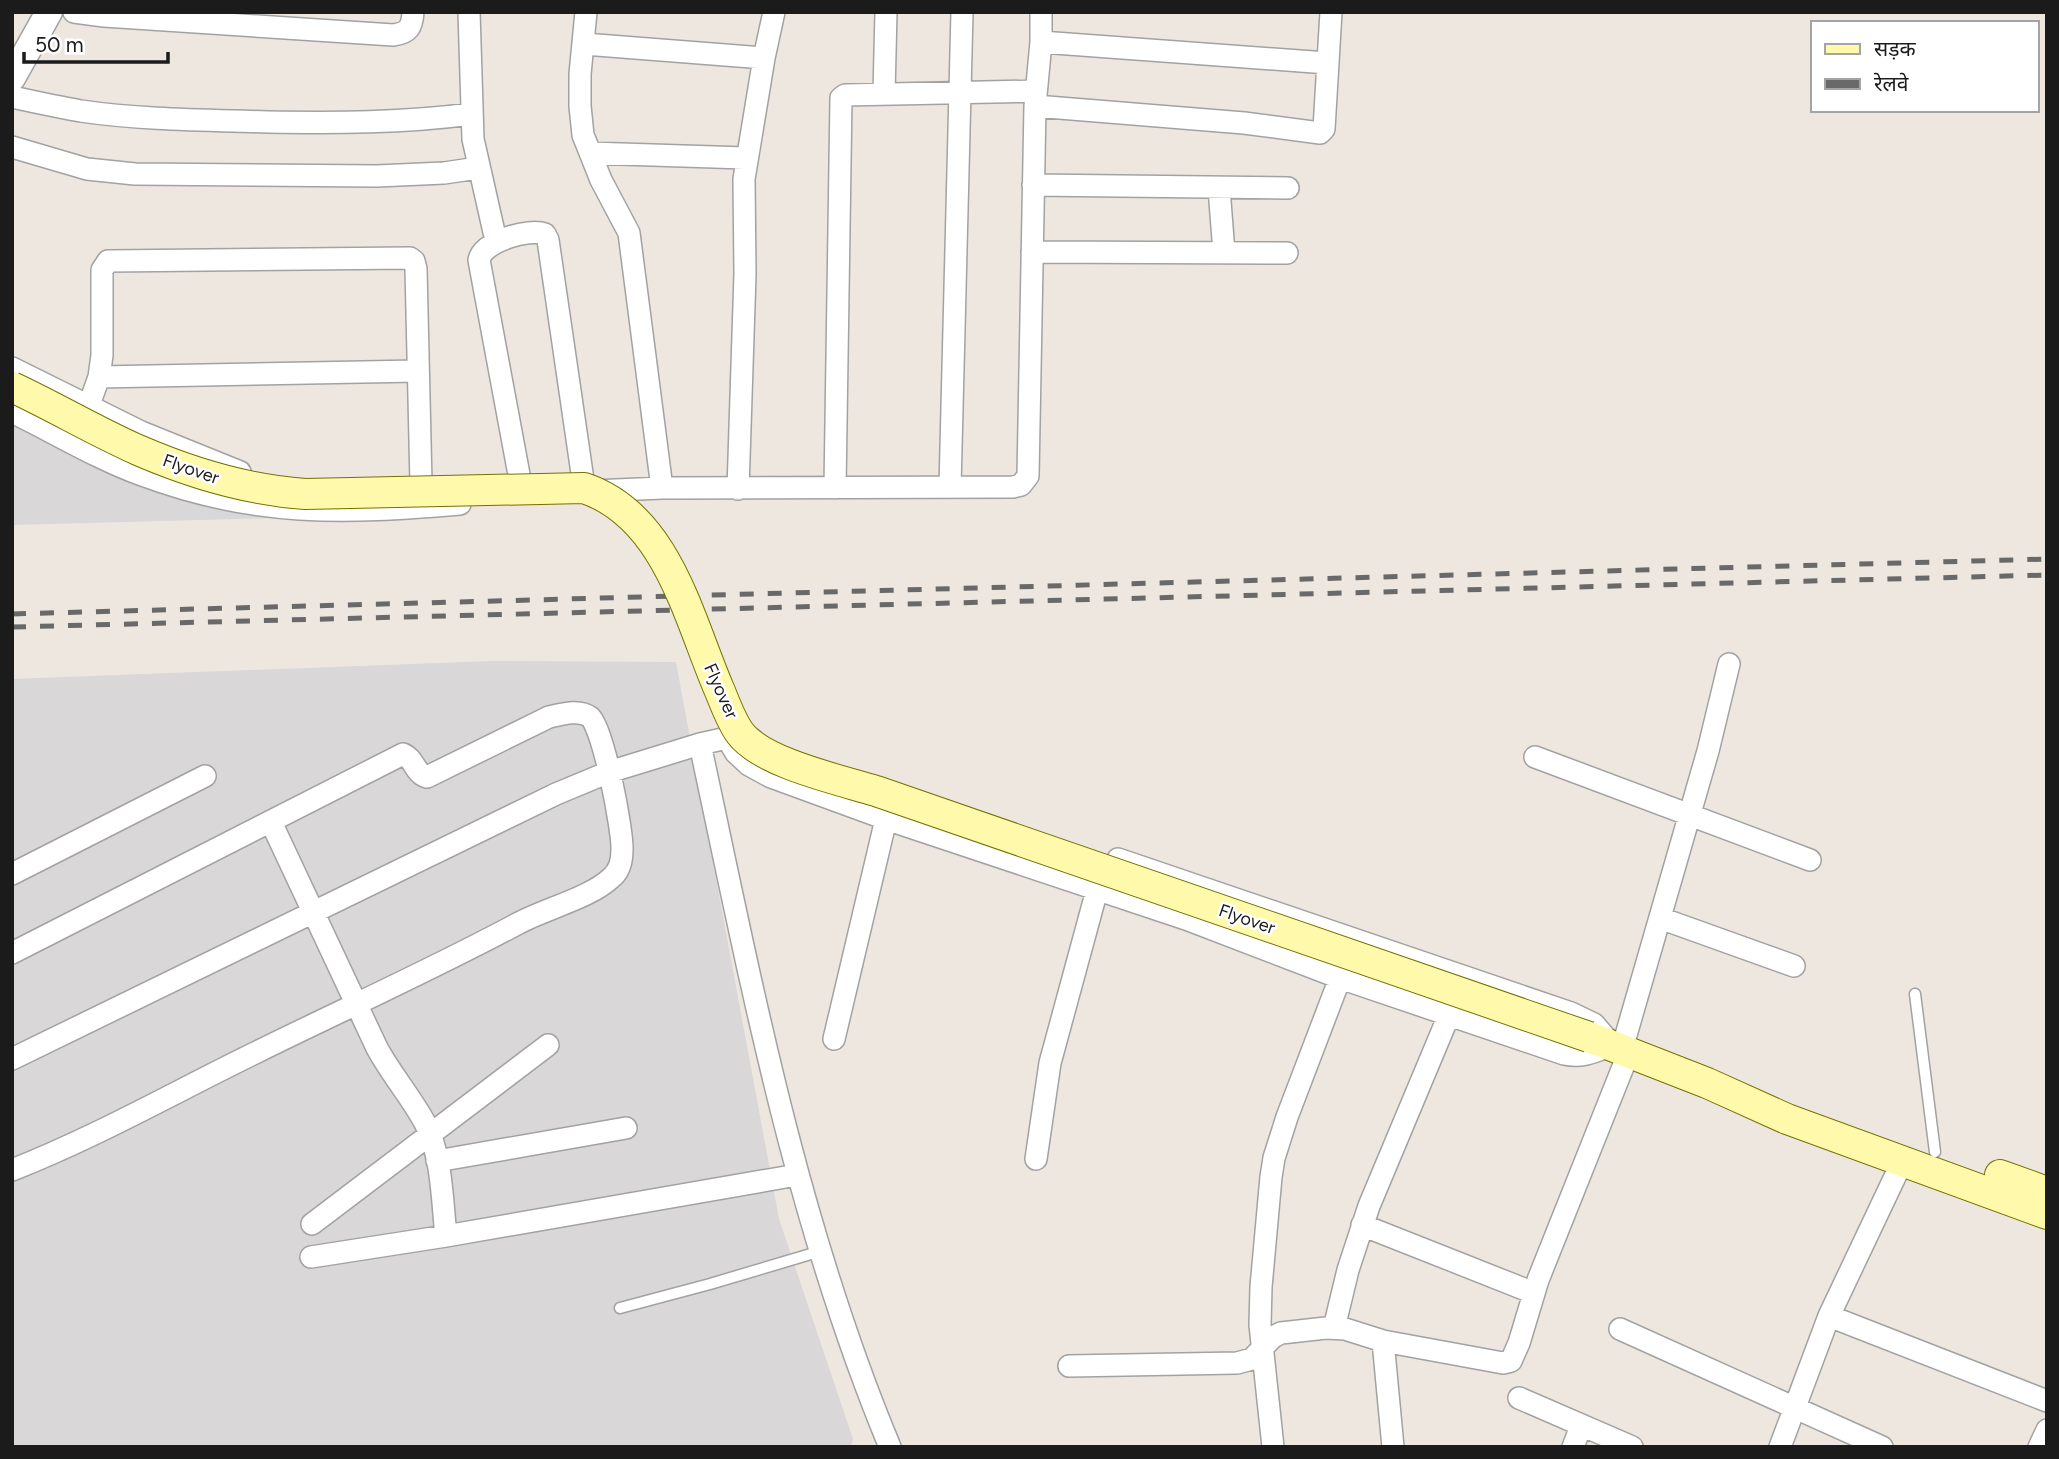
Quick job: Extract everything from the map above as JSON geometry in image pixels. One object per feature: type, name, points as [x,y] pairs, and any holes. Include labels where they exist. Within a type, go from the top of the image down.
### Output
[{"type":"main road","name":"Flyover","points":[[12,387],[139,450],[186,468],[268,491],[305,494],[584,488],[600,493],[618,504],[637,522],[665,561],[680,590],[709,667],[740,734],[779,761],[876,791],[1613,1046],[1707,1083]]},
{"type":"main road","points":[[1707,1083],[1793,1102],[2047,1192]]},
{"type":"main road","points":[[1707,1083],[1767,1111],[2047,1214]]},
{"type":"street","points":[[12,78],[49,12]]},
{"type":"street","points":[[74,12],[271,19],[393,35],[406,33],[410,29],[413,12]]},
{"type":"street","points":[[469,12],[471,114],[478,168],[496,241]]},
{"type":"street","points":[[586,12],[580,74],[583,135],[601,180],[629,233],[662,488]]},
{"type":"street","points":[[738,489],[745,274],[744,179],[774,12]]},
{"type":"street","points":[[884,93],[887,12]]},
{"type":"street","points":[[950,486],[962,12]]},
{"type":"street","points":[[12,412],[142,475],[257,507],[300,511],[376,511],[621,489],[1021,485],[1028,476],[1033,186],[1041,12]]},
{"type":"street","points":[[835,488],[839,101],[845,94],[959,92],[1244,123],[1316,134],[1324,129],[1331,12]]},
{"type":"street","points":[[1041,42],[1327,62]]},
{"type":"street","points":[[584,44],[764,58]]},
{"type":"street","points":[[12,97],[82,111],[229,121],[359,124],[430,120],[471,114]]},
{"type":"street","points":[[12,147],[87,169],[135,174],[377,176],[444,173],[478,168]]},
{"type":"street","points":[[590,153],[746,158]]},
{"type":"street","points":[[1033,186],[1289,188]]},
{"type":"street","points":[[1219,188],[1224,253]]},
{"type":"street","points":[[520,480],[480,260],[482,251],[496,241],[537,232],[542,232],[547,237],[583,480]]},
{"type":"street","points":[[1032,252],[1287,253]]},
{"type":"street","points":[[89,405],[99,377],[102,355],[102,270],[108,261],[410,258],[416,269],[421,484]]},
{"type":"street","points":[[12,368],[141,432],[264,480],[312,486],[583,480],[621,489]]},
{"type":"street","points":[[99,377],[417,371]]},
{"type":"street","points":[[1069,1366],[1237,1363],[1252,1359],[1273,1337],[1281,1333],[1334,1328],[1383,1341],[1506,1363],[1511,1361],[1515,1356],[1613,1046],[1660,918],[1708,751],[1729,664]]},
{"type":"street","points":[[12,953],[402,754],[408,756],[421,775],[430,776],[549,717],[581,714],[592,718],[599,733],[623,848],[618,872],[609,881],[597,889],[541,911],[458,956],[355,1003],[92,1134],[12,1170]]},
{"type":"street","points":[[727,738],[736,753],[771,777],[886,819],[1186,919],[1340,978],[1577,1057],[1613,1046]]},
{"type":"street","points":[[12,1059],[504,818],[609,772],[727,738],[772,743],[1571,1013],[1594,1024],[1613,1046]]},
{"type":"street","points":[[700,744],[748,968],[797,1175],[845,1329],[890,1447]]},
{"type":"street","points":[[1535,757],[1810,860]]},
{"type":"street","points":[[12,874],[205,776]]},
{"type":"street","points":[[834,1039],[886,819]]},
{"type":"street","points":[[271,822],[355,1003],[389,1069],[419,1113],[430,1135],[437,1161],[446,1236]]},
{"type":"street","points":[[1037,1159],[1050,1063],[1097,890]]},
{"type":"street","points":[[1660,918],[1794,967]]},
{"type":"street","points":[[1273,1447],[1261,1350],[1261,1287],[1274,1157],[1340,978]]},
{"type":"street","points":[[1334,1328],[1348,1270],[1363,1225],[1449,1015]]},
{"type":"street","points":[[312,1224],[548,1045]]},
{"type":"street","points":[[437,1161],[626,1128]]},
{"type":"street","points":[[1780,1447],[1829,1316],[1902,1162]]},
{"type":"street","points":[[311,1257],[797,1175]]},
{"type":"street","points":[[1363,1225],[1534,1293]]},
{"type":"street","points":[[1829,1316],[2047,1401]]},
{"type":"street","points":[[1620,1329],[1882,1447]]},
{"type":"street","points":[[1383,1341],[1393,1447]]},
{"type":"street","points":[[1519,1398],[1632,1447]]},
{"type":"street","points":[[1573,1447],[1581,1426]]},
{"type":"street","points":[[2039,1447],[2047,1430]]},
{"type":"lane","points":[[1915,994],[1934,1152]]},
{"type":"lane","points":[[620,1308],[821,1251]]},
{"type":"shaded area","points":[[12,408],[200,494],[276,518],[12,525]]},
{"type":"shaded area","points":[[491,661],[676,662],[779,1219],[853,1439],[851,1447],[12,1447],[12,679]]},
{"type":"railway","points":[[12,614],[2047,559]]},
{"type":"railway","points":[[12,627],[2047,575]]}]
